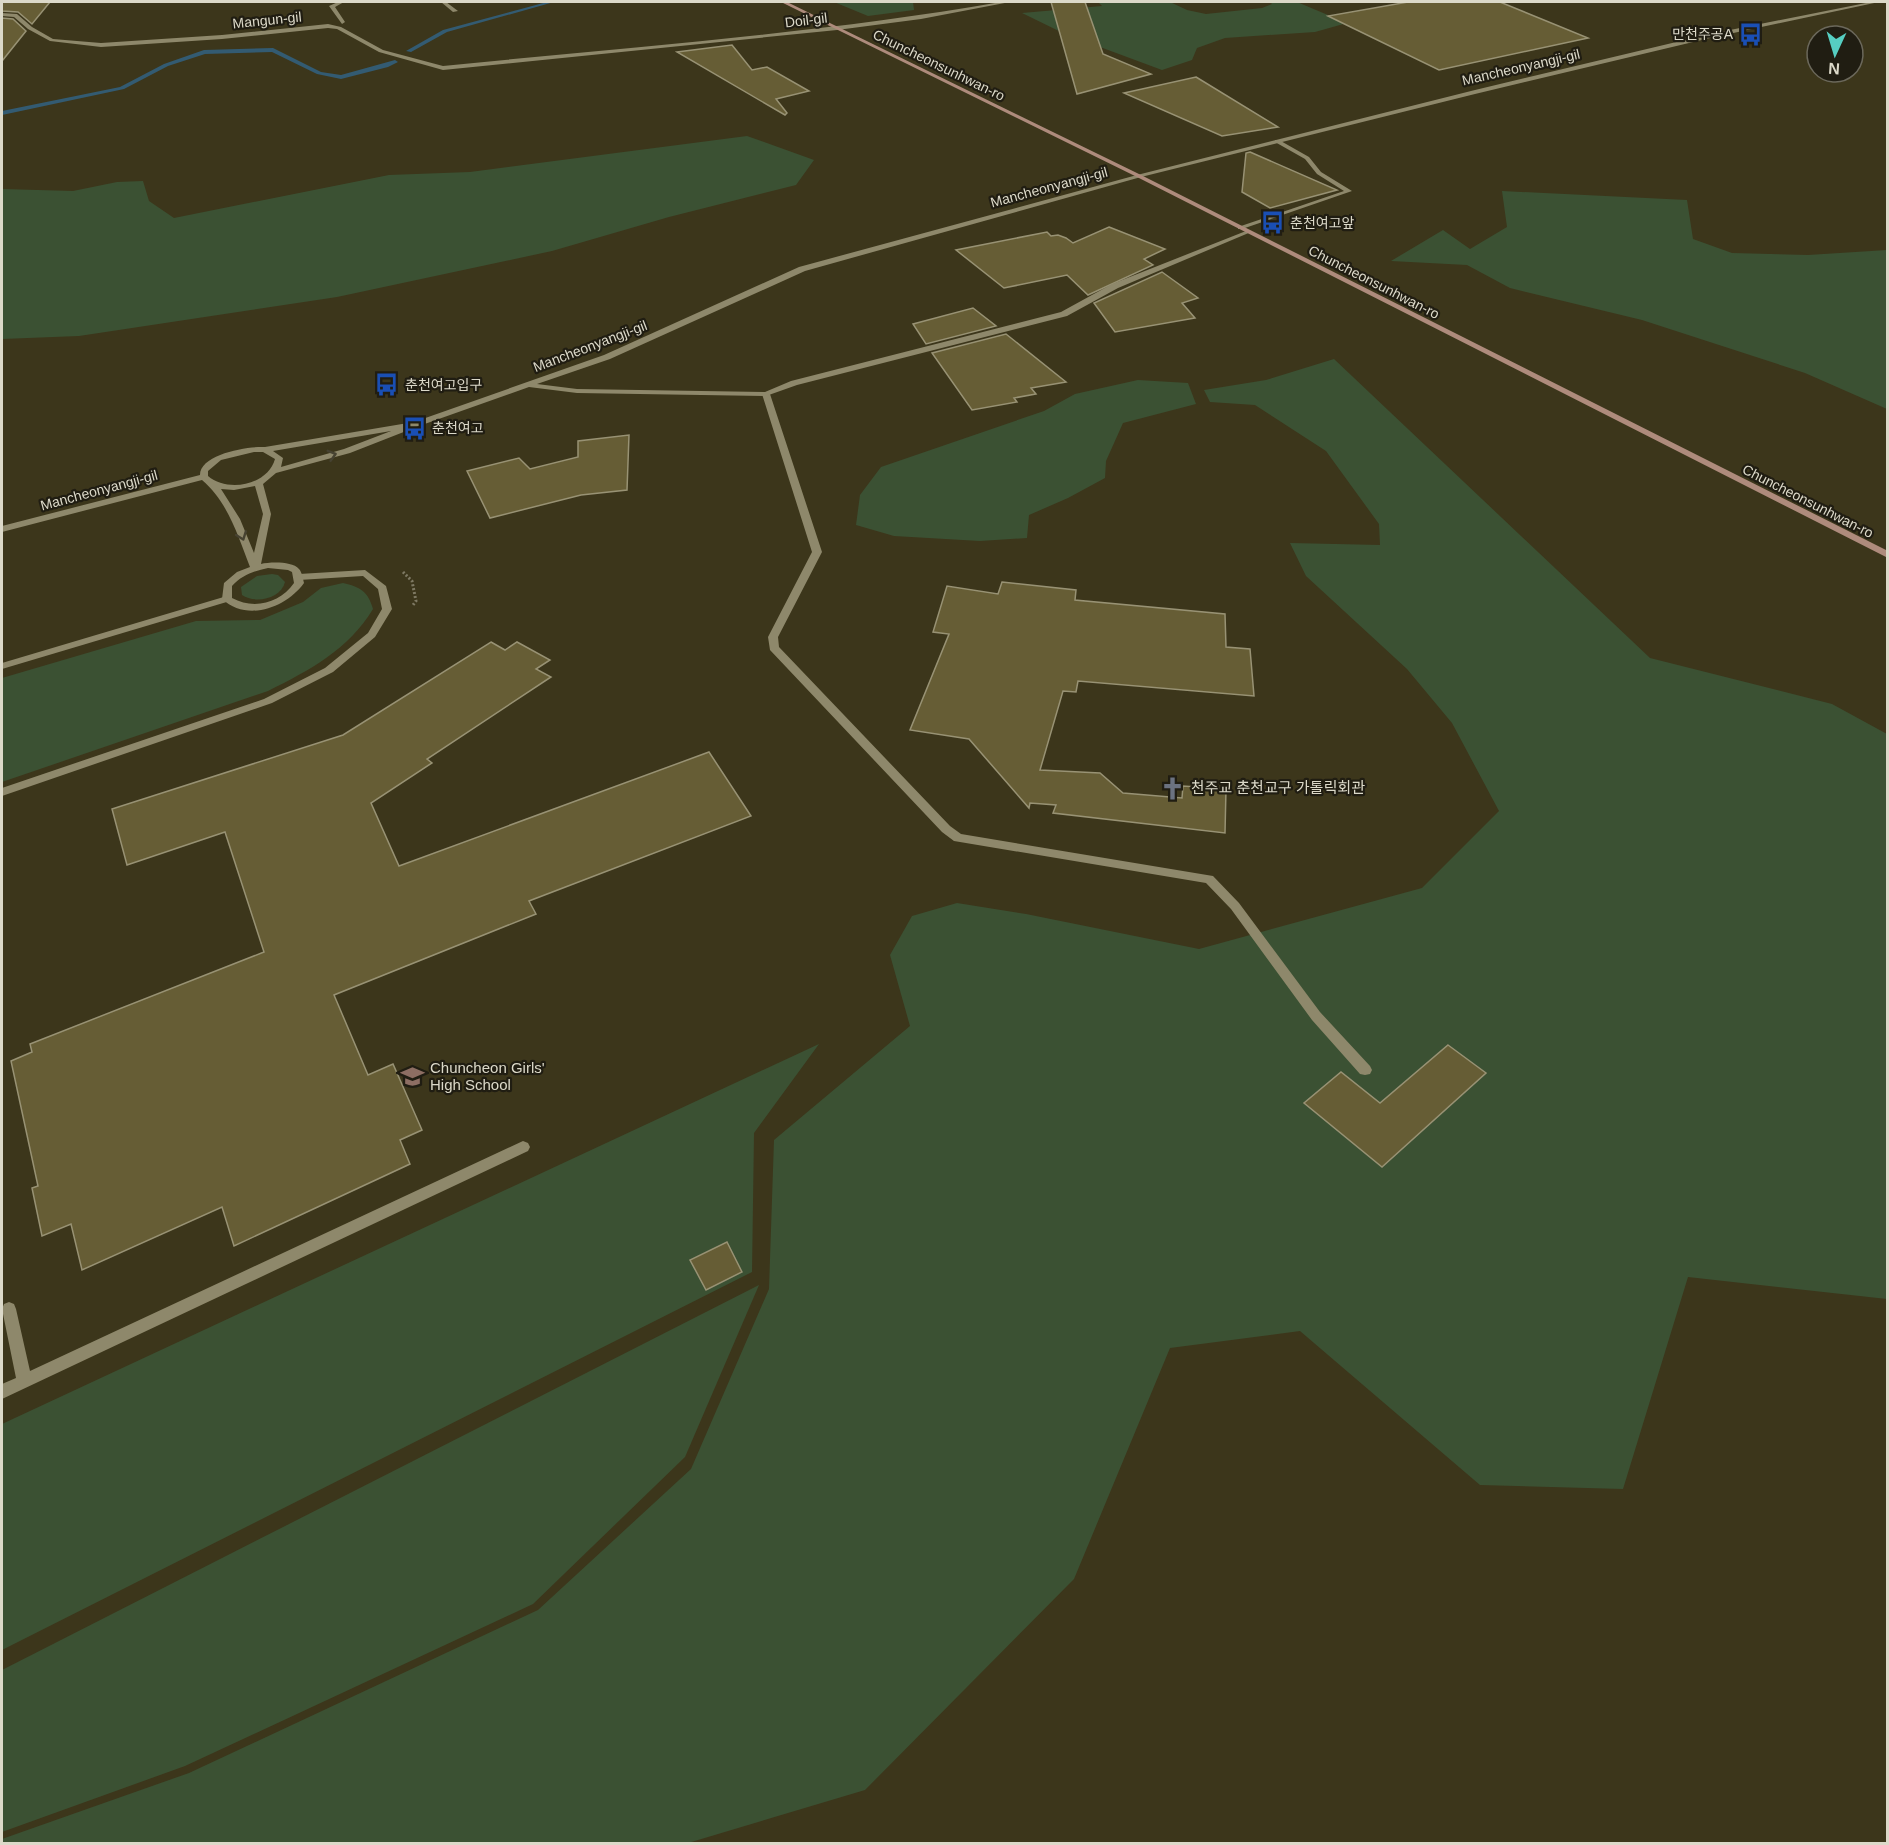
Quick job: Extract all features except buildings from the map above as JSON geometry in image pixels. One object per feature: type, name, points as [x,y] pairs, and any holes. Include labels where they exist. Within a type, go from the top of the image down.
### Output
[{"type":"street","points":[[341,2],[332,6],[342,22]]},
{"type":"street","points":[[443,2],[455,11]]},
{"type":"street","name":"Chuncheonsunhwan-ro","points":[[784,2],[1139,176],[1887,555]]},
{"type":"street","name":"Doil-gil","points":[[678,46],[921,17],[1007,2]]},
{"type":"street","name":"Mancheonyangji-gil","points":[[416,424],[607,357],[802,269],[1139,176],[1277,141],[1710,36],[1876,2]]},
{"type":"street","name":"Mangun-gil","points":[[2,15],[15,15],[30,28],[52,40],[101,45],[328,26],[339,28],[381,51],[443,68],[540,56],[678,46]]},
{"type":"street","points":[[528,385],[577,391],[766,394],[794,383],[1064,314],[1115,286],[1244,230],[1349,191],[1319,173],[1307,158],[1277,141]]},
{"type":"street","points":[[766,394],[817,552],[773,637],[774,648],[946,830],[958,838],[1209,879],[1235,906],[1316,1016],[1365,1070]]},
{"type":"street","points":[[255,568],[236,519],[214,485],[204,477],[204,470],[218,458],[242,450],[265,450],[416,424]]},
{"type":"street","points":[[214,485],[235,488],[258,482],[275,471],[347,451],[416,424]]},
{"type":"street","points":[[265,450],[279,458],[275,471]]},
{"type":"street","name":"Mancheonyangji-gil","points":[[2,529],[204,477]]},
{"type":"street","points":[[255,568],[267,514],[258,482]]},
{"type":"street","points":[[226,599],[227,585],[243,572],[255,568],[280,565],[290,567],[299,577]]},
{"type":"street","points":[[2,792],[268,700],[329,670],[372,635],[387,609],[383,588],[365,573],[299,577]]},
{"type":"street","points":[[2,666],[226,599],[243,607],[278,602],[295,590],[299,577]]},
{"type":"street","points":[[2,1392],[523,1147]]},
{"type":"street","points":[[9,1309],[24,1381]]},
{"type":"green space","points":[[834,2],[913,2],[914,10],[868,16]]},
{"type":"green space","points":[[1098,2],[1170,2],[1187,10],[1206,14],[1262,8],[1272,4],[1270,2],[1297,2],[1347,23],[1315,32],[1225,38],[1197,48],[1192,60],[1162,70],[1065,34],[1022,13],[1102,6]]},
{"type":"green space","points":[[747,136],[814,160],[796,185],[669,217],[552,251],[337,297],[79,336],[2,339],[2,189],[73,191],[117,182],[143,181],[149,201],[174,218],[389,175],[470,172]]},
{"type":"green space","points":[[1502,191],[1687,200],[1693,239],[1732,253],[1808,255],[1887,250],[1887,409],[1805,373],[1642,320],[1510,288],[1467,265],[1391,261],[1443,230],[1470,249],[1507,227]]},
{"type":"green space","points":[[1334,359],[1650,658],[1832,704],[1887,734],[1887,1299],[1688,1277],[1623,1489],[1480,1485],[1300,1331],[1170,1348],[1074,1579],[865,1790],[688,1843],[2,1844],[2,1839],[189,1773],[538,1610],[691,1469],[769,1289],[774,1140],[910,1026],[890,955],[912,916],[957,903],[1026,914],[1199,949],[1422,888],[1499,811],[1452,723],[1407,669],[1306,576],[1290,543],[1380,545],[1379,524],[1326,451],[1255,405],[1210,402],[1204,390],[1266,380]]},
{"type":"green space","points":[[1138,380],[1188,383],[1196,404],[1123,423],[1106,461],[1105,478],[1029,515],[1027,538],[980,541],[894,536],[856,525],[860,495],[881,467],[1044,411],[1075,394]]},
{"type":"green space","points":[[278,575],[285,582],[283,588],[273,596],[254,599],[242,595],[241,587],[257,576]]},
{"type":"green space","points":[[343,583],[354,586],[366,594],[373,609],[352,636],[313,667],[268,691],[2,782],[2,678],[196,621],[260,620],[303,602],[321,588]]},
{"type":"green space","points":[[819,1044],[754,1133],[752,1272],[2,1650],[2,1424]]},
{"type":"green space","points":[[759,1285],[685,1457],[533,1604],[185,1766],[2,1832],[2,1670]]},
{"type":"waterway","points":[[409,51],[445,31],[551,2]]},
{"type":"waterway","points":[[2,113],[122,88],[166,65],[204,52],[273,50],[319,73],[341,77],[395,62]]},
{"type":"place","name":"만천주공A","points":[[1751,34]]},
{"type":"place","name":"춘천여고앞","points":[[1272,223]]},
{"type":"place","name":"춘천여고입구","points":[[387,385]]},
{"type":"place","name":"춘천여고","points":[[414,428]]},
{"type":"place","name":"천주교 춘천교구 가톨릭회관","points":[[1173,788]]},
{"type":"place","name":"Chuncheon Girls' High School","points":[[412,1077]]}]
